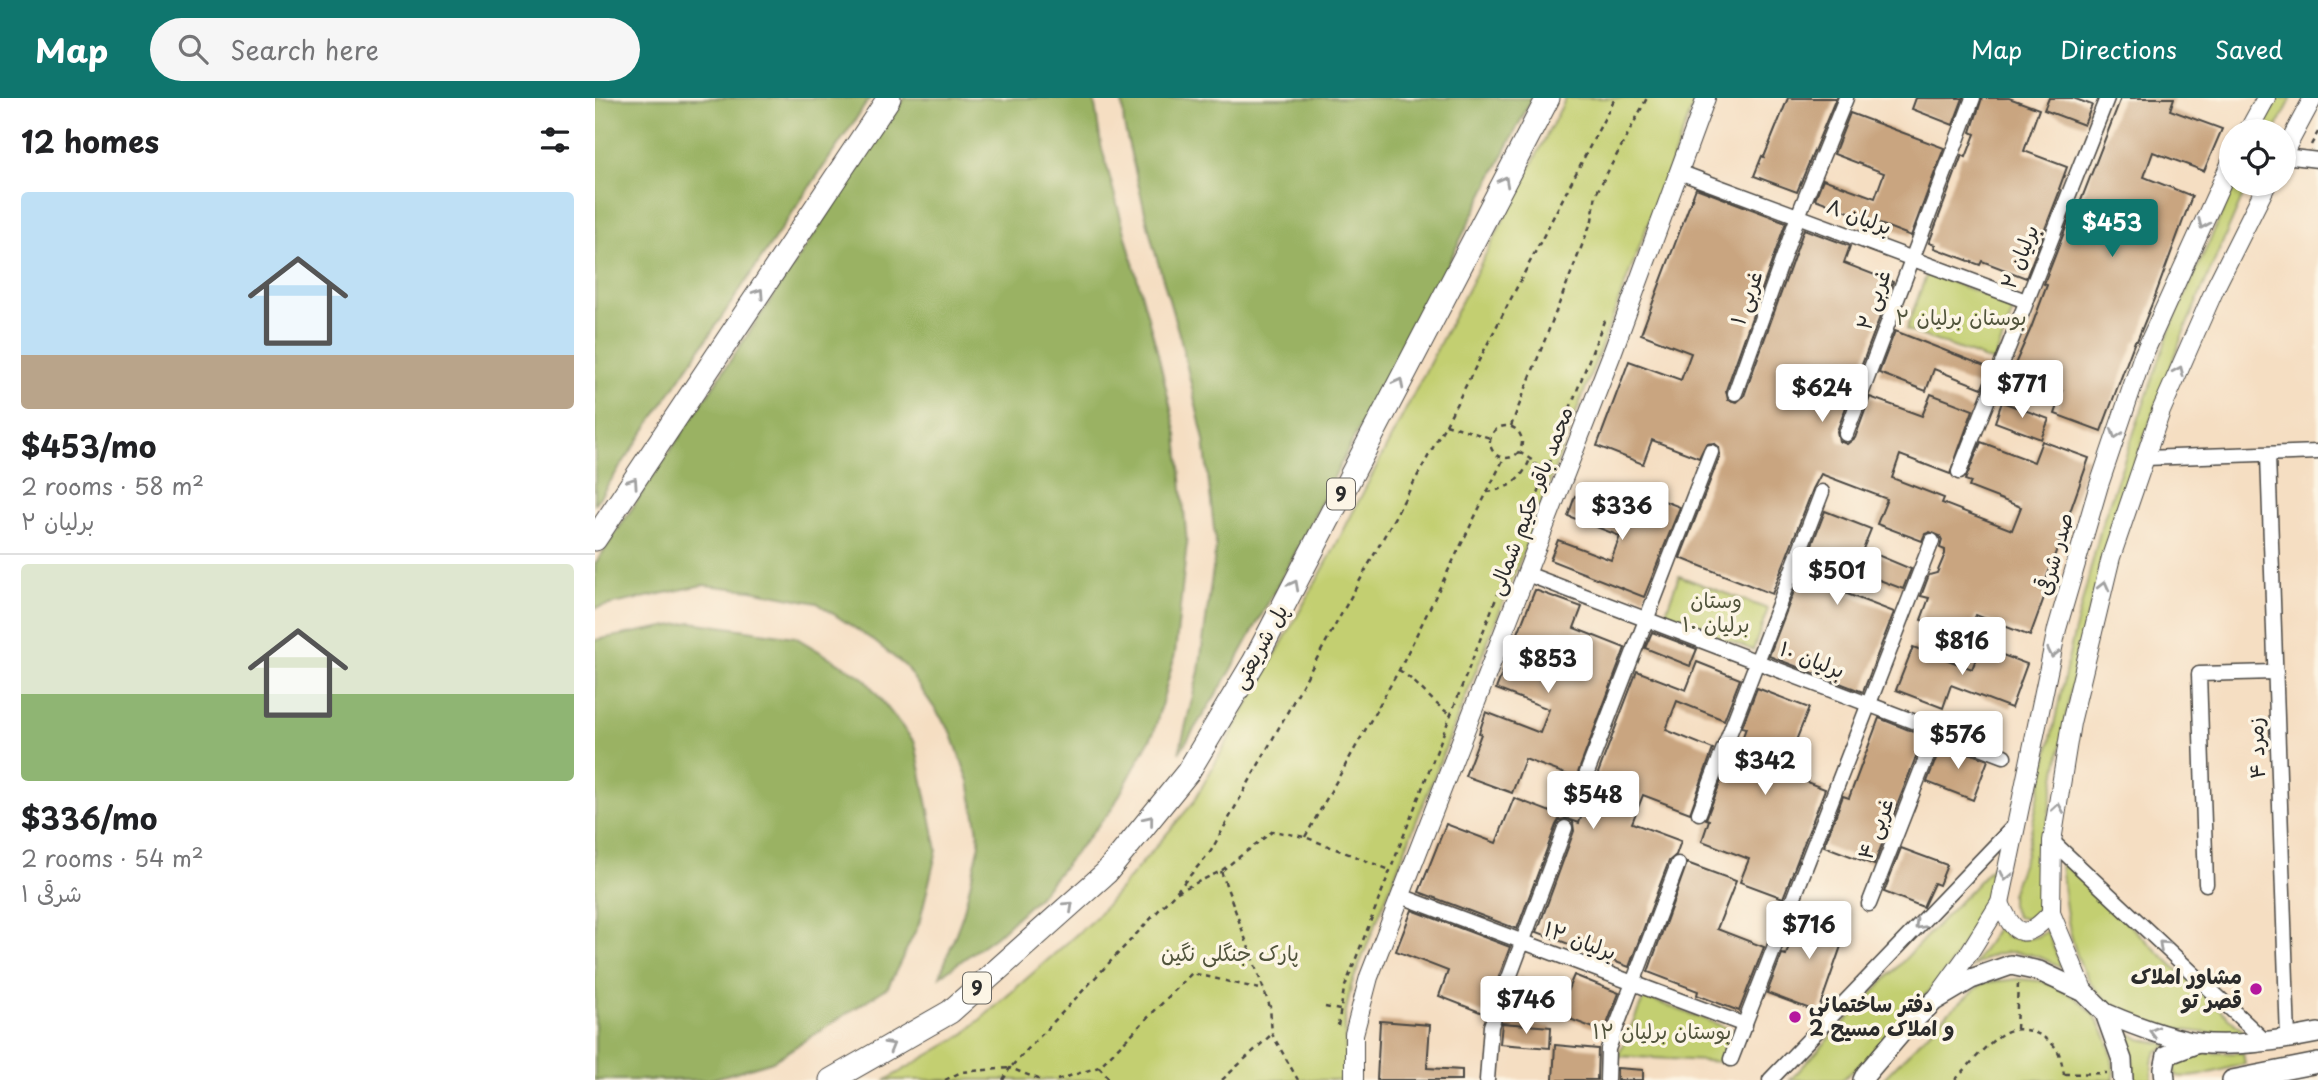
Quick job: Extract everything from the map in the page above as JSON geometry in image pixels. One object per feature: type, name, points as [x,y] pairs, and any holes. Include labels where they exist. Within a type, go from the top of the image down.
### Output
[{"type":"main road","points":[[595,539],[889,98]]},
{"type":"main road","name":"پل شریعتی","points":[[831,1080],[950,1012],[1107,873],[1188,772],[1254,662],[1548,98]]},
{"type":"main road","points":[[1862,1078],[1901,1033],[1934,1002],[1971,979],[2011,965],[2039,971],[2084,992],[2105,1013],[2144,1030],[2199,1043],[2266,1042],[2318,1033]]},
{"type":"main road","points":[[2105,1013],[2122,1060],[2119,1076]]},
{"type":"main road","points":[[2165,1080],[2167,1055],[2199,1043]]},
{"type":"main road","points":[[2232,1080],[2318,1063]]},
{"type":"street","name":"محمد باقر حکیم شمالی","points":[[1354,1080],[1354,1034],[1369,976],[1613,351],[1706,98]]},
{"type":"street","name":"۱ غربی","points":[[1735,393],[1798,216],[1846,98]]},
{"type":"street","name":"۲ غربی","points":[[1846,434],[1973,98]]},
{"type":"street","name":"برلیان ۲","points":[[1959,472],[2107,98]]},
{"type":"street","points":[[2255,119],[2266,98]]},
{"type":"street","points":[[2296,131],[2313,98]]},
{"type":"street","points":[[2296,156],[2318,160]]},
{"type":"street","name":"برلیان ۸","points":[[1679,172],[2026,301]]},
{"type":"street","name":"صدر شرقی","points":[[1934,1002],[2000,903],[2057,629],[2099,485],[2142,358],[2219,188]]},
{"type":"street","points":[[2084,992],[2051,913],[2052,841],[2074,710],[2111,557],[2161,411],[2217,284],[2261,196]]},
{"type":"street","points":[[1585,778],[1711,452]]},
{"type":"street","points":[[2145,458],[2318,452]]},
{"type":"street","name":"زمرد ۴","points":[[2269,455],[2288,1039]]},
{"type":"street","points":[[1699,813],[1822,492]]},
{"type":"street","points":[[1731,1059],[1932,541]]},
{"type":"street","name":"برلیان ۱۰","points":[[1527,573],[2004,756]]},
{"type":"street","points":[[2206,884],[2199,674],[2276,672]]},
{"type":"street","name":"۴ غربی","points":[[1869,904],[1937,730]]},
{"type":"street","points":[[1770,1080],[2017,823]]},
{"type":"street","points":[[1487,1080],[1491,1026],[1565,828]]},
{"type":"street","points":[[2052,841],[2266,1042]]},
{"type":"street","points":[[1607,1080],[1608,1049],[1678,864]]},
{"type":"street","name":"برلیان ۱۲","points":[[1401,896],[1745,1026]]},
{"type":"street","points":[[2000,903],[2010,924],[2021,932],[2028,932],[2038,926],[2051,913]]},
{"type":"path","points":[[1003,1080],[1010,1068],[1175,893],[1211,851],[1446,424],[1615,98]]},
{"type":"path","points":[[1511,426],[1592,220],[1596,194],[1647,98]]},
{"type":"path","points":[[1446,424],[1490,438]]},
{"type":"path","points":[[1490,438],[1496,429],[1511,426]]},
{"type":"path","points":[[1490,438],[1495,453],[1510,458],[1519,452],[1522,437],[1511,426]]},
{"type":"path","points":[[1519,452],[1535,462],[1536,473],[1543,478]]},
{"type":"path","points":[[1305,837],[1399,670],[1504,458]]},
{"type":"path","points":[[1487,492],[1503,490],[1518,480],[1530,459]]},
{"type":"path","points":[[1399,670],[1414,680],[1433,703],[1451,715]]},
{"type":"path","points":[[1175,893],[1221,871],[1273,831],[1305,837],[1390,870]]},
{"type":"path","points":[[1221,871],[1270,1007],[1272,1034],[1298,1080]]},
{"type":"path","points":[[1057,1080],[1099,1067],[1192,972],[1264,990]]},
{"type":"path","points":[[2016,1029],[2018,979]]},
{"type":"path","points":[[1325,1007],[1340,1010]]},
{"type":"path","points":[[1955,1080],[2003,1033],[2016,1029],[2032,1031],[2046,1039],[2057,1050],[2064,1074],[2062,1080]]},
{"type":"path","points":[[1222,1080],[1272,1034]]},
{"type":"path","points":[[1099,1067],[1110,1080]]},
{"type":"path","points":[[944,1080],[961,1072],[1010,1068],[1041,1080]]},
{"type":"path","points":[[2064,1074],[2119,1076]]},
{"type":"green space","points":[[595,98],[870,98],[595,504]]},
{"type":"green space","points":[[905,98],[1094,98],[1101,145],[1158,354],[1177,435],[1187,543],[1175,654],[1154,732],[1112,809],[1038,897],[996,936],[940,976],[963,914],[980,844],[969,781],[951,732],[905,666],[874,641],[817,603],[751,590],[703,585],[595,608],[595,564]]},
{"type":"green space","points":[[1122,98],[1532,98],[1445,270],[1292,559],[1231,671],[1179,753],[1199,671],[1216,547],[1204,440],[1124,125]]},
{"type":"green space","name":"پارک جنگلی نگین","points":[[1566,98],[1696,98],[1522,555],[1351,986],[1345,1017],[1346,1080],[886,1080],[963,1035],[1096,917],[1193,803],[1332,553]]},
{"type":"green space","points":[[2278,98],[2292,98],[2281,119],[2267,119]]},
{"type":"green space","points":[[2230,196],[2243,196],[2184,331],[2131,473],[2090,608],[2068,704],[2043,846],[2041,898],[2036,914],[2026,919],[2017,917],[2011,905],[2011,894],[2026,854],[2071,646],[2102,524],[2170,329]]},
{"type":"green space","name":"بوستان برلیان ۲","points":[[1927,273],[2015,306],[1994,362],[1906,330]]},
{"type":"green space","name":"وستان برلیان ۱۰","points":[[1679,576],[1768,609],[1753,650],[1664,617]]},
{"type":"green space","points":[[691,622],[795,637],[864,678],[915,743],[937,850],[919,924],[888,987],[773,1061],[709,1080],[595,1080],[595,640]]},
{"type":"green space","points":[[1999,860],[1988,904],[1948,969],[1874,1053],[1842,1080],[1790,1080]]},
{"type":"green space","points":[[2061,861],[2247,1035],[2167,1027],[2128,1013],[2096,990],[2080,962],[2069,928]]},
{"type":"green space","points":[[1999,925],[2005,936],[2016,938],[2032,938],[2047,931],[2062,968],[2037,956],[2018,952],[2000,953],[1972,967]]},
{"type":"green space","points":[[2018,979],[2047,983],[2087,1007],[2107,1040],[2114,1080],[1882,1080],[1951,1010],[1983,983]]},
{"type":"green space","name":"بوستان برلیان ۱۲","points":[[1644,997],[1736,1031],[1723,1062],[1618,1056]]},
{"type":"green space","points":[[2125,1030],[2140,1039],[2170,1045],[2156,1052],[2152,1063],[2152,1080],[2134,1080],[2132,1053]]},
{"type":"green space","points":[[2191,1053],[2243,1053],[2245,1064],[2202,1075],[2177,1076],[2174,1070],[2178,1056]]},
{"type":"building","points":[[1788,98],[1836,98],[1797,192],[1754,176]]},
{"type":"building","points":[[1916,98],[1963,98],[1953,125],[1912,109]]},
{"type":"building","points":[[1982,98],[2009,98],[2039,109],[2024,151],[2067,167],[2026,278],[1982,261],[1980,265],[1934,248],[1935,245],[1929,243],[1962,155],[1966,157],[1975,134],[1971,132]]},
{"type":"building","points":[[2049,98],[2073,98],[2092,105],[2084,125],[2044,110]]},
{"type":"building","points":[[2121,98],[2174,98],[2170,110],[2219,128],[2219,136],[2204,171],[2153,152],[2144,177],[2192,196],[2101,431],[2055,414],[2063,391],[2012,371],[2031,328],[2047,285],[2044,284],[2076,202],[2080,203]]},
{"type":"building","points":[[1850,113],[1944,148],[1911,236],[1815,199],[1823,179],[1875,198],[1884,173],[1834,154]]},
{"type":"building","points":[[1696,188],[1786,222],[1726,390],[1728,400],[1737,402],[1744,396],[1804,229],[1850,246],[1844,263],[1893,282],[1837,431],[1839,441],[1847,444],[1855,438],[1870,397],[1922,416],[1931,394],[1973,410],[1950,474],[1900,455],[1892,478],[1944,498],[1942,503],[2012,530],[2021,507],[1969,487],[1971,482],[1965,480],[1981,442],[2034,462],[2042,441],[2089,458],[2042,591],[2046,592],[2030,636],[1976,615],[1967,638],[1921,620],[1929,598],[1921,596],[1929,575],[1937,573],[1945,554],[1945,550],[1940,548],[1940,536],[1930,532],[1925,534],[1922,541],[1877,524],[1887,499],[1821,474],[1772,594],[1680,558],[1720,455],[1719,447],[1714,443],[1706,444],[1699,458],[1652,440],[1643,464],[1597,446],[1629,361],[1681,380],[1691,353],[1641,334]]},
{"type":"building","points":[[1895,331],[1990,368],[1982,388],[1934,369],[1926,391],[1879,373]]},
{"type":"building","points":[[2002,402],[2049,419],[2041,439],[1995,422]]},
{"type":"building","points":[[1638,491],[1680,507],[1644,597],[1550,560],[1558,540],[1611,560],[1620,536],[1568,516],[1575,496],[1628,516]]},
{"type":"building","points":[[1825,511],[1871,529],[1863,549],[1911,569],[1903,589],[1856,571],[1847,594],[1894,612],[1863,692],[1769,656]]},
{"type":"building","points":[[1535,590],[1582,607],[1574,628],[1625,648],[1576,778],[1525,759],[1512,793],[1465,776],[1481,734],[1479,733],[1486,712],[1540,733],[1549,709],[1496,689]]},
{"type":"building","points":[[1652,632],[1697,649],[1690,666],[1645,648]]},
{"type":"building","points":[[1913,647],[1972,669],[1981,647],[2027,664],[2011,708],[1951,685],[1943,708],[1896,690]]},
{"type":"building","points":[[1697,662],[1740,679],[1724,720],[1677,701],[1666,730],[1713,749],[1690,813],[1643,795],[1632,823],[1681,841],[1676,855],[1669,861],[1629,967],[1537,932],[1574,831],[1573,822],[1568,819],[1559,820],[1556,825],[1517,929],[1419,892],[1446,824],[1496,843],[1514,798],[1579,823],[1637,671],[1686,690]]},
{"type":"building","points":[[1757,688],[1809,708],[1783,773],[1825,789],[1783,898],[1740,882],[1749,859],[1702,841],[1709,820],[1706,819],[1731,755],[1737,753],[1746,728],[1742,727]]},
{"type":"building","points":[[1879,718],[1924,736],[1874,865],[1824,846],[1843,796],[1849,798]]},
{"type":"building","points":[[1942,743],[1988,760],[1973,800],[1927,782]]},
{"type":"building","points":[[1901,848],[1947,865],[1939,885],[1934,883],[1923,907],[1884,892]]},
{"type":"building","points":[[1687,863],[1736,881],[1717,929],[1764,947],[1739,1011],[1697,995],[1698,991],[1648,972]]},
{"type":"building","points":[[1801,909],[1848,926],[1818,1012],[1767,993],[1782,954],[1786,955]]},
{"type":"building","points":[[1412,910],[1510,947],[1485,1014],[1439,996],[1448,971],[1396,951]]},
{"type":"building","points":[[1574,975],[1619,993],[1604,1032],[1512,997],[1520,977],[1566,994]]},
{"type":"building","points":[[1380,1021],[1430,1025],[1427,1068],[1462,1070],[1462,1080],[1377,1080]]},
{"type":"building","points":[[1502,1023],[1551,1027],[1550,1048],[1500,1044]]},
{"type":"building","points":[[1555,1045],[1598,1049],[1597,1080],[1553,1080]]},
{"type":"building","points":[[1617,1068],[1643,1070],[1643,1080],[1617,1080]]},
{"type":"place","name":"مشاور املاک قصر تو","points":[[2256,989]]},
{"type":"place","name":"دفتر ساختمانی و املاک مسیح 2","points":[[1795,1017]]}]
